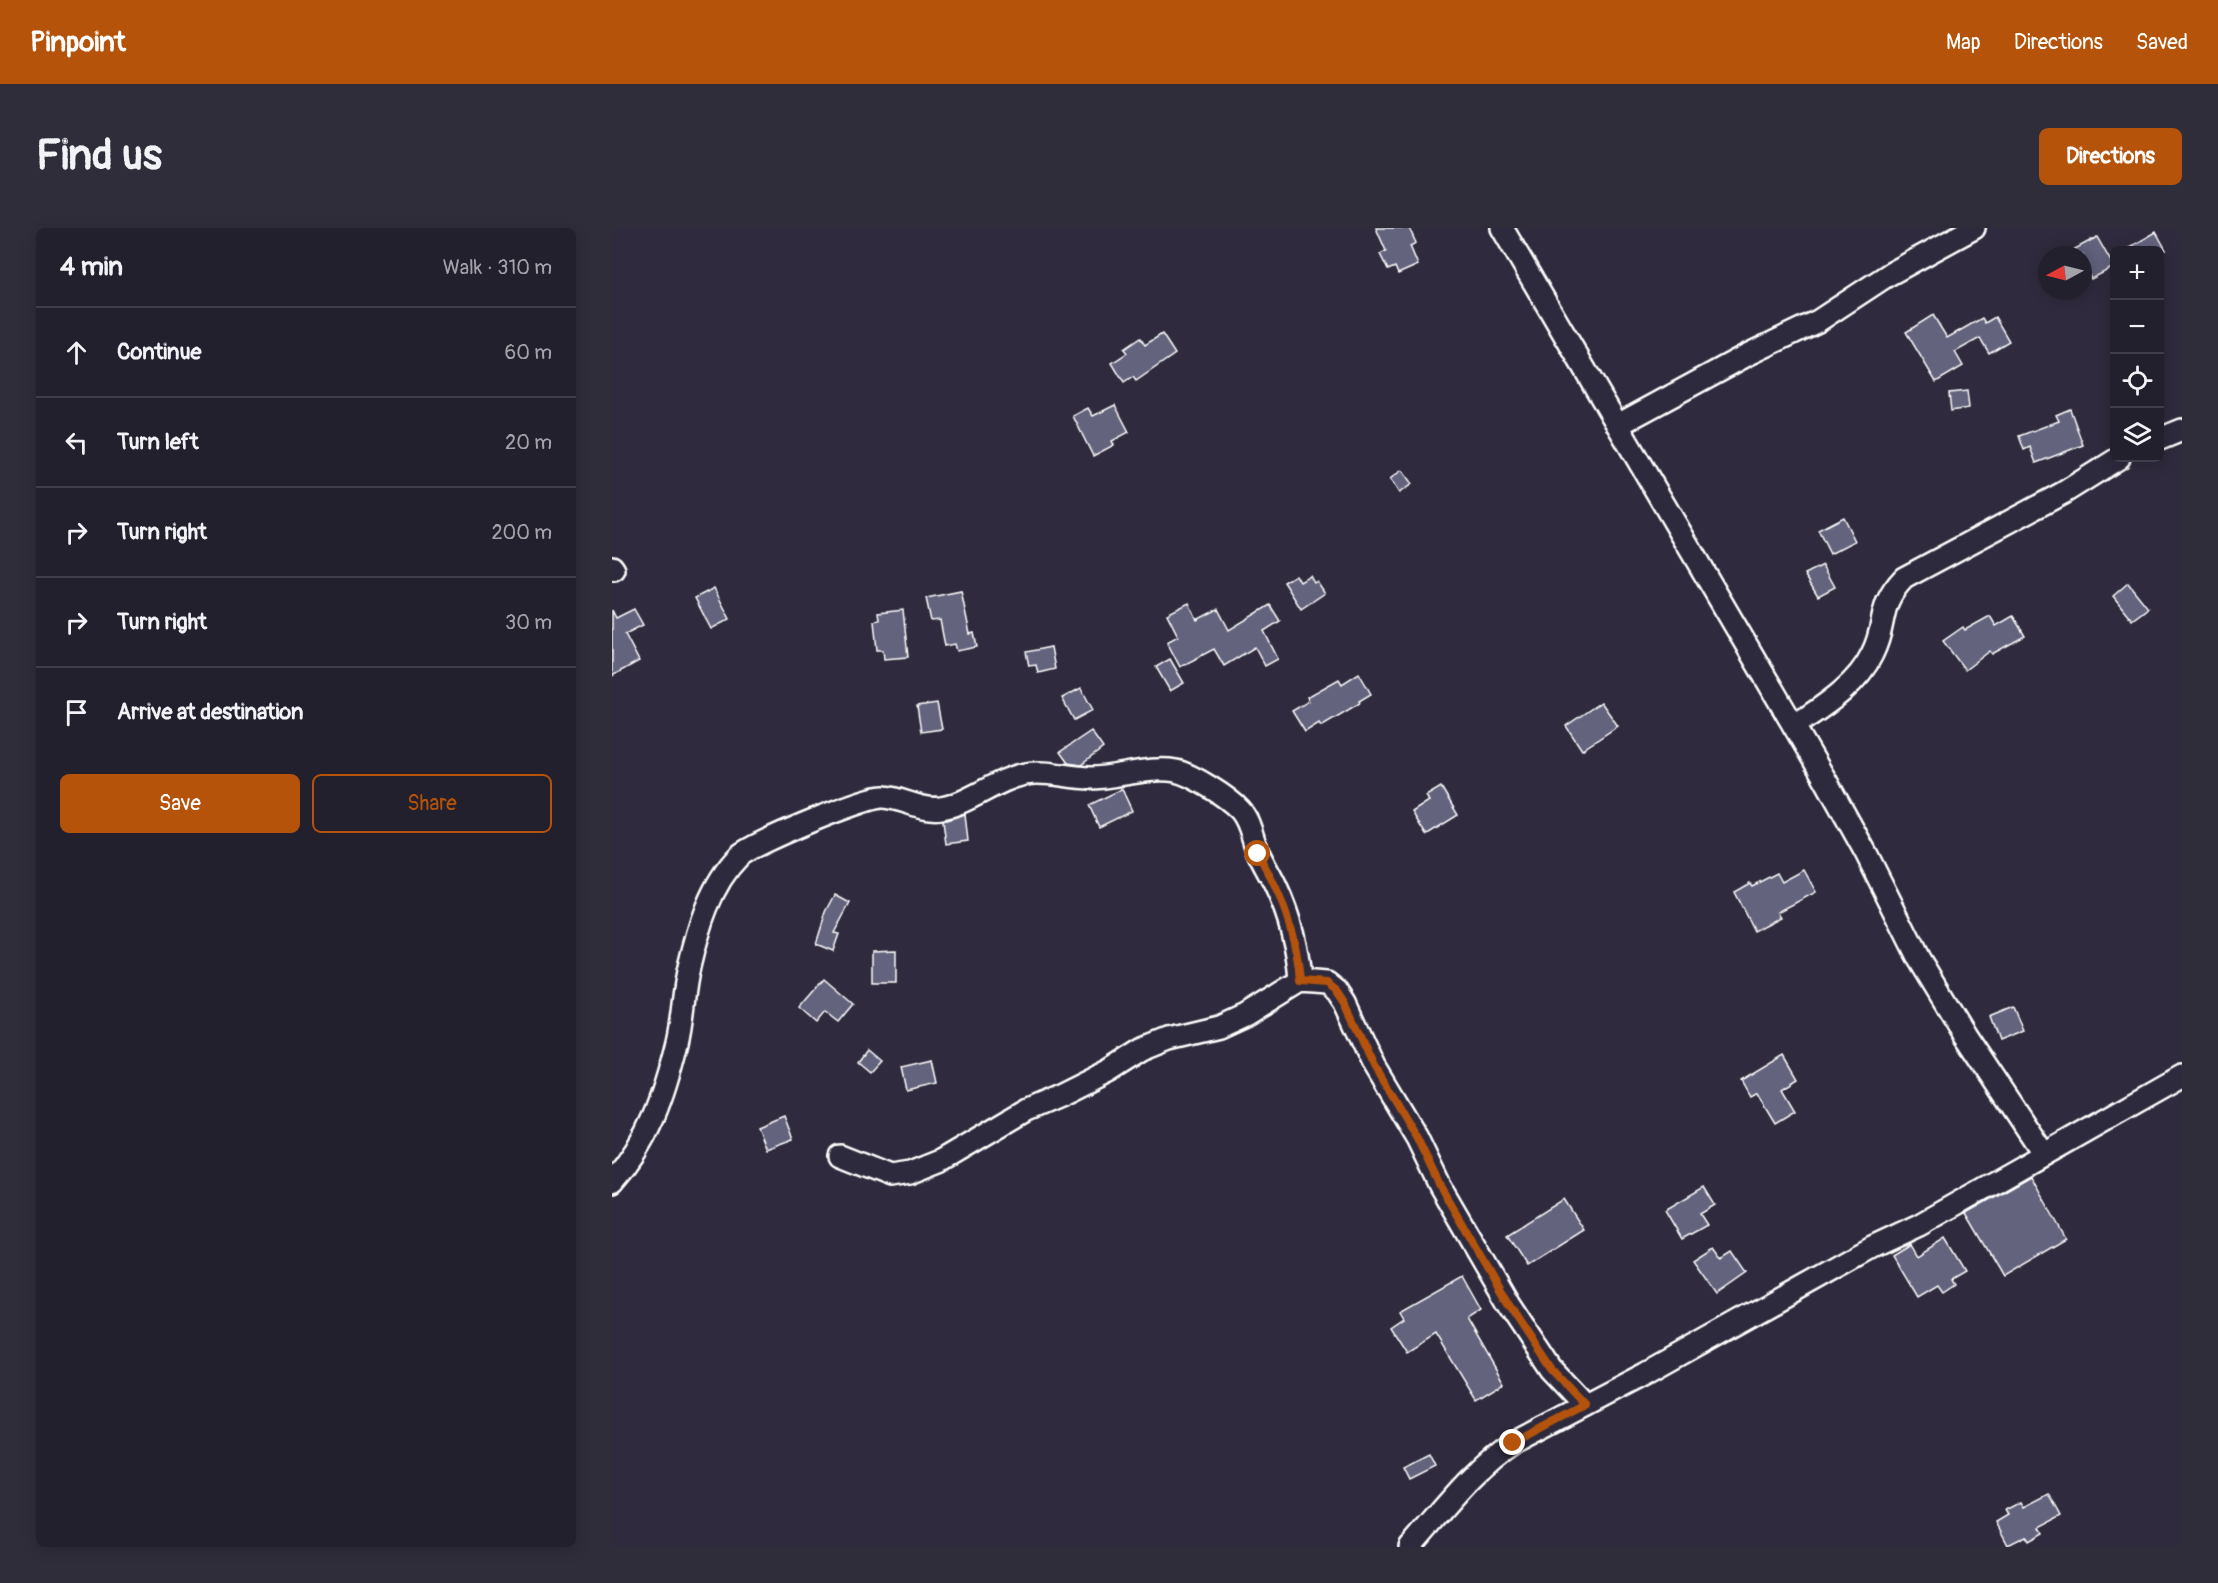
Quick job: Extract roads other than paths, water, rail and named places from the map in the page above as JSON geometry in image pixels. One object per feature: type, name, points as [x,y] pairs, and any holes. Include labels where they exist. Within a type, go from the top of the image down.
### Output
[{"type":"street","points":[[1502,228],[1794,726],[1866,853],[1919,959],[1965,1035],[2044,1154]]},
{"type":"street","points":[[1618,425],[1818,321],[1888,275],[1974,228]]},
{"type":"street","points":[[2164,437],[2182,430]]},
{"type":"street","points":[[1794,726],[1830,701],[1862,670],[1879,638],[1886,603],[1892,590],[1904,578],[2063,494],[2113,462]]},
{"type":"street","points":[[612,1182],[627,1165],[653,1122],[677,1041],[689,967],[706,910],[719,880],[741,853],[874,797],[895,798],[938,809],[971,798],[1022,774],[1093,778],[1166,770],[1179,772],[1235,804],[1246,818],[1258,854],[1277,889],[1289,921],[1296,946],[1300,981]]},
{"type":"street","points":[[840,1156],[890,1176],[910,1173],[940,1161],[1017,1115],[1109,1071],[1142,1050],[1168,1039],[1219,1027],[1237,1019],[1300,981],[1327,983],[1337,991],[1345,1003],[1374,1066],[1417,1138],[1440,1186],[1509,1305],[1552,1370],[1585,1405]]},
{"type":"street","points":[[1410,1547],[1469,1479],[1492,1456],[1513,1443],[1872,1247],[1918,1225],[2182,1076]]}]
